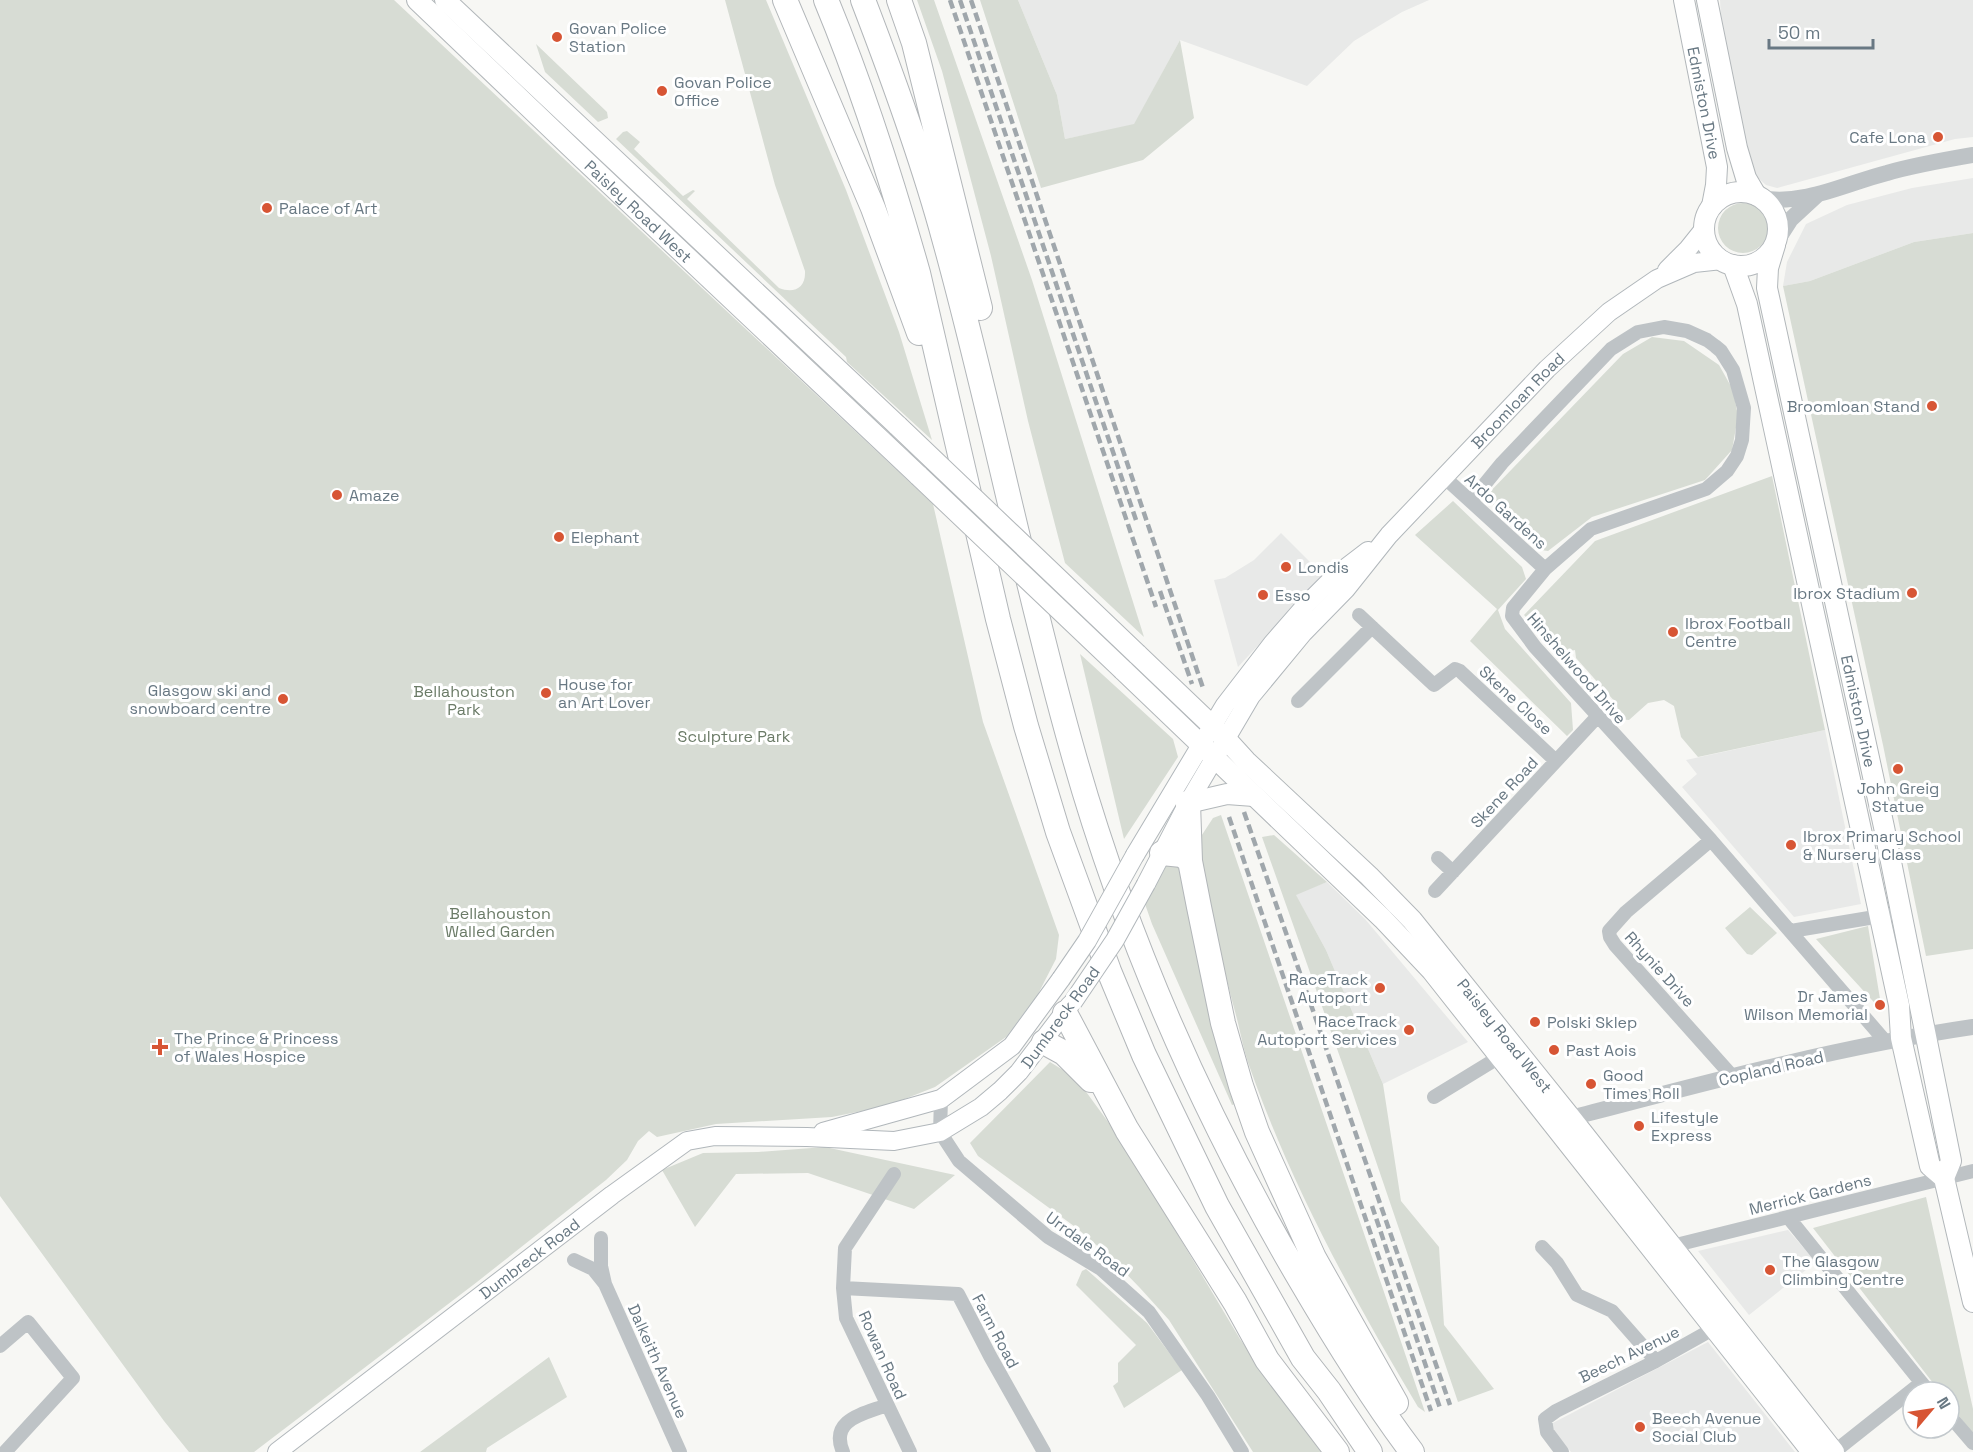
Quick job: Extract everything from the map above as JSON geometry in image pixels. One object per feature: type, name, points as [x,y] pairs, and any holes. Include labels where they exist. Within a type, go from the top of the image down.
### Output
[{"type":"highway","points":[[785,0],[873,208],[956,434]]},
{"type":"highway","points":[[826,0],[865,101],[902,217],[918,273],[998,619],[1026,726],[1058,832],[1108,971],[1154,1076],[1217,1206],[1303,1358],[1320,1402],[1351,1452]]},
{"type":"highway","points":[[863,0],[907,119],[943,234],[967,323],[1045,652],[1091,813],[1134,935],[1194,1078],[1278,1242],[1333,1333],[1393,1427],[1412,1452]]},
{"type":"highway","points":[[900,0],[917,54],[984,324],[1045,652]]},
{"type":"highway","points":[[1188,803],[1190,861],[1223,1023],[1257,1132],[1314,1258],[1375,1367],[1427,1452]]},
{"type":"highway","points":[[1162,853],[1182,855],[1190,861]]},
{"type":"highway","points":[[1069,1007],[1127,1130],[1235,1302],[1267,1360],[1337,1452]]},
{"type":"highway","points":[[1044,1042],[1064,1053],[1079,1066],[1113,1104]]},
{"type":"highway","points":[[1303,1358],[1329,1391],[1370,1452]]},
{"type":"main road","name":"Paisley Road West","points":[[417,0],[580,157],[920,476],[1407,944],[1665,1251],[1722,1324],[1812,1452]]},
{"type":"main road","name":"Paisley Road West","points":[[445,0],[864,394],[1219,732],[1246,761],[1369,876],[1412,920],[1571,1118],[1665,1251]]},
{"type":"main road","name":"Edmiston Drive","points":[[1684,0],[1717,167],[1712,206]]},
{"type":"main road","name":"Edmiston Drive","points":[[1707,0],[1737,148],[1746,178],[1759,196]]},
{"type":"main road","points":[[1744,192],[1759,196],[1773,210],[1778,222],[1775,244],[1768,255],[1746,266],[1727,263],[1712,252],[1706,241],[1704,229],[1706,217],[1712,206],[1721,198],[1732,193],[1744,192]]},
{"type":"main road","name":"Broomloan Road","points":[[1219,732],[1225,705],[1272,644],[1306,605],[1334,577],[1389,535],[1575,343],[1609,312],[1657,279],[1688,249],[1704,229]]},
{"type":"main road","name":"Edmiston Drive","points":[[1775,244],[1767,281],[1772,311],[1902,913],[1951,1161],[1944,1178],[1973,1302]]},
{"type":"main road","name":"Broomloan Road","points":[[1657,279],[1694,263],[1727,263]]},
{"type":"main road","name":"Edmiston Drive","points":[[1727,263],[1747,304],[1899,1005],[1893,1040],[1930,1166],[1944,1178]]},
{"type":"main road","name":"Dumbreck Road","points":[[807,1137],[940,1099],[1012,1046],[1058,985],[1087,941],[1200,744],[1219,732]]},
{"type":"main road","name":"Dumbreck Road","points":[[277,1452],[656,1162],[687,1141],[715,1136],[894,1141],[940,1132],[981,1107],[1019,1072],[1044,1042],[1115,940],[1214,759],[1219,732]]},
{"type":"main road","points":[[1188,803],[1227,794],[1254,796]]},
{"type":"main road","points":[[1135,855],[1162,853]]},
{"type":"main road","points":[[1058,985],[1069,1007]]},
{"type":"main road","name":"Paisley Road West","points":[[1722,1324],[1834,1452]]},
{"type":"street","points":[[1759,196],[1787,199],[1817,195],[1887,172],[1973,155]]},
{"type":"street","points":[[1775,244],[1791,219],[1817,195]]},
{"type":"street","name":"Hinshelwood Drive","points":[[1471,501],[1502,463],[1611,349],[1626,338],[1645,330],[1674,328],[1697,335],[1721,351],[1733,370],[1744,408],[1742,440],[1737,456],[1727,471],[1706,489],[1591,529],[1545,569],[1513,608],[1512,616],[1535,647],[1597,717],[1893,1040]]},
{"type":"street","name":"Ardo Gardens","points":[[1444,477],[1545,569]]},
{"type":"street","name":"Skene Close","points":[[1359,615],[1434,685],[1455,669],[1460,671],[1556,761]]},
{"type":"street","points":[[1298,702],[1372,627]]},
{"type":"street","name":"Skene Road","points":[[1435,891],[1597,717]]},
{"type":"street","name":"Rhynie Drive","points":[[1711,840],[1626,912],[1609,931],[1615,945],[1732,1076]]},
{"type":"street","points":[[1438,858],[1453,872]]},
{"type":"street","points":[[1791,931],[1902,913]]},
{"type":"street","name":"Copland Road","points":[[1571,1118],[1732,1076],[1893,1040],[1973,1028]]},
{"type":"street","points":[[1434,1097],[1501,1056]]},
{"type":"street","points":[[940,1099],[940,1132]]},
{"type":"street","name":"Urrdale Road","points":[[940,1132],[955,1156],[968,1169],[1048,1237],[1101,1269],[1149,1312],[1208,1396],[1242,1452]]},
{"type":"street","name":"Merrick Gardens","points":[[1665,1251],[1788,1217],[1973,1171]]},
{"type":"street","name":"Rowan Road","points":[[894,1174],[845,1248],[843,1288],[846,1318],[910,1452]]},
{"type":"street","points":[[1788,1217],[1919,1380]]},
{"type":"street","name":"Dalkeith Avenue","points":[[601,1238],[601,1266],[605,1284],[680,1452]]},
{"type":"street","points":[[1542,1247],[1557,1263],[1577,1295],[1612,1311],[1656,1361]]},
{"type":"street","name":"Dalkeith Avenue","points":[[574,1260],[593,1269],[605,1284]]},
{"type":"street","name":"Farm Road","points":[[843,1288],[958,1294],[1044,1452]]},
{"type":"street","points":[[0,1346],[28,1322],[73,1378],[5,1452]]},
{"type":"street","name":"Beech Avenue","points":[[1562,1452],[1547,1432],[1545,1419],[1579,1397],[1656,1361],[1722,1324]]},
{"type":"street","points":[[1834,1452],[1901,1404]]},
{"type":"street","points":[[843,1452],[840,1446],[840,1431],[846,1423],[854,1417],[887,1405]]},
{"type":"street","points":[[1961,1429],[1973,1443]]},
{"type":"shaded area","points":[[1018,0],[1429,0],[1402,12],[1354,41],[1307,86],[1180,40],[1134,125],[1065,139],[1057,95]]},
{"type":"shaded area","points":[[1720,0],[1973,0],[1973,137],[1955,139],[1777,188],[1766,185],[1751,169],[1723,47]]},
{"type":"shaded area","points":[[1973,178],[1973,233],[1914,242],[1810,281],[1783,286],[1787,262],[1806,224],[1847,205],[1912,188]]},
{"type":"shaded area","points":[[1281,533],[1323,575],[1238,667],[1214,580],[1225,578],[1254,560]]},
{"type":"shaded area","name":"Ibrox Primary School & Nursery Class","points":[[1825,730],[1861,904],[1794,917],[1682,787],[1697,774],[1686,760]]},
{"type":"shaded area","points":[[1327,882],[1365,919],[1468,1042],[1383,1084],[1326,950],[1295,894]]},
{"type":"shaded area","points":[[1788,1230],[1816,1262],[1749,1315],[1698,1251]]},
{"type":"shaded area","points":[[1708,1342],[1795,1452],[1571,1452],[1549,1425]]},
{"type":"green space","name":"Bellahouston Park","points":[[0,0],[394,0],[933,504],[983,722],[1059,935],[1056,959],[1037,996],[1006,1037],[935,1087],[887,1106],[832,1117],[716,1124],[657,1137],[649,1131],[638,1141],[627,1160],[606,1180],[477,1282],[254,1452],[189,1452],[0,1196]]},
{"type":"green space","points":[[725,0],[766,0],[846,190],[899,332],[932,440],[847,362],[846,357],[616,139],[627,131],[640,142],[634,149],[683,196],[695,191],[687,199],[779,288],[794,290],[801,285],[805,271],[775,185]]},
{"type":"green space","points":[[917,0],[934,0],[1032,280],[1144,637],[1065,563],[1028,421],[991,256],[942,71]]},
{"type":"green space","points":[[980,0],[1018,0],[1057,95],[1065,139],[1134,124],[1180,40],[1194,118],[1143,160],[1041,188]]},
{"type":"green space","points":[[536,44],[607,112],[608,118],[598,122],[545,72]]},
{"type":"green space","points":[[1738,203],[1748,203],[1761,210],[1768,223],[1768,233],[1761,246],[1748,253],[1738,253],[1729,249],[1722,242],[1718,233],[1718,223],[1722,214],[1729,207]]},
{"type":"green space","name":"Ibrox Stadium","points":[[1973,233],[1973,949],[1926,956],[1883,745],[1783,286],[1810,281],[1914,242]]},
{"type":"green space","points":[[1652,337],[1684,341],[1719,365],[1733,390],[1738,416],[1732,450],[1705,480],[1592,517],[1548,551],[1541,550],[1485,497],[1623,354]]},
{"type":"green space","name":"Ibrox Football Centre","points":[[1772,476],[1825,730],[1698,757],[1681,737],[1674,706],[1664,700],[1648,703],[1629,720],[1619,719],[1617,704],[1576,658],[1575,650],[1561,653],[1524,615],[1595,541]]},
{"type":"green space","points":[[1453,501],[1522,567],[1526,579],[1498,610],[1505,629],[1571,703],[1573,730],[1567,736],[1470,641],[1497,609],[1415,535]]},
{"type":"green space","points":[[1080,654],[1173,739],[1178,757],[1124,839]]},
{"type":"green space","points":[[1221,815],[1425,1412],[1418,1407],[1394,1366],[1325,1241],[1285,1156],[1248,1062],[1221,953],[1198,841],[1213,818]]},
{"type":"green space","points":[[1274,835],[1327,882],[1296,895],[1326,950],[1383,1084],[1401,1201],[1439,1247],[1444,1325],[1494,1389],[1458,1402],[1262,837]]},
{"type":"green space","points":[[1168,863],[1176,863],[1184,879],[1242,1102],[1232,1105],[1145,904]]},
{"type":"green space","points":[[1750,907],[1777,933],[1752,955],[1747,954],[1725,928]]},
{"type":"green space","points":[[1868,926],[1882,1011],[1816,939]]},
{"type":"green space","points":[[1050,1062],[1076,1078],[1122,1141],[1240,1339],[1321,1452],[1253,1452],[1169,1320],[1140,1288],[1078,1229],[978,1156],[970,1143]]},
{"type":"green space","points":[[825,1147],[955,1175],[914,1209],[808,1173],[736,1174],[695,1227],[662,1170],[703,1153]]},
{"type":"green space","points":[[1926,1197],[1973,1409],[1973,1434],[1961,1418],[1961,1380],[1931,1380],[1813,1228]]},
{"type":"green space","points":[[1086,1269],[1147,1323],[1182,1370],[1124,1408],[1113,1386],[1118,1382],[1118,1363],[1136,1345],[1076,1285],[1082,1271]]},
{"type":"green space","points":[[549,1357],[567,1397],[487,1448],[486,1452],[420,1452]]},
{"type":"railway","points":[[950,0],[1156,607]]},
{"type":"railway","points":[[960,0],[1136,520]]},
{"type":"railway","points":[[971,0],[1203,688]]},
{"type":"railway","points":[[1160,591],[1192,684]]},
{"type":"railway","points":[[1244,812],[1450,1405]]},
{"type":"railway","points":[[1229,817],[1431,1411]]},
{"type":"railway","points":[[1372,1206],[1440,1408]]},
{"type":"place","name":"Govan Police Station","points":[[557,37]]},
{"type":"place","name":"Govan Police Office","points":[[662,91]]},
{"type":"place","name":"Cafe Lona","points":[[1938,137]]},
{"type":"place","name":"Palace of Art","points":[[267,208]]},
{"type":"place","name":"Broomloan Stand","points":[[1932,406]]},
{"type":"place","name":"Amaze","points":[[337,495]]},
{"type":"place","name":"Elephant","points":[[559,537]]},
{"type":"place","name":"Londis","points":[[1286,567]]},
{"type":"place","name":"Ibrox Stadium","points":[[1912,593]]},
{"type":"place","name":"Esso","points":[[1263,595]]},
{"type":"place","name":"Ibrox Football Centre","points":[[1673,632]]},
{"type":"place","name":"House for an Art Lover","points":[[546,693]]},
{"type":"place","name":"Glasgow ski and snowboard centre","points":[[283,699]]},
{"type":"place","name":"John Greig Statue","points":[[1898,769]]},
{"type":"place","name":"Ibrox Primary School & Nursery Class","points":[[1791,845]]},
{"type":"place","name":"RaceTrack Autoport","points":[[1380,988]]},
{"type":"place","name":"Dr James Wilson Memorial","points":[[1880,1005]]},
{"type":"place","name":"Polski Sklep","points":[[1535,1022]]},
{"type":"place","name":"RaceTrack Autoport Services","points":[[1409,1030]]},
{"type":"place","name":"The Prince & Princess of Wales Hospice","points":[[160,1047]]},
{"type":"place","name":"Past Aois","points":[[1554,1050]]},
{"type":"place","name":"Good Times Roll","points":[[1591,1084]]},
{"type":"place","name":"Lifestyle Express","points":[[1639,1126]]},
{"type":"place","name":"The Glasgow Climbing Centre","points":[[1770,1270]]},
{"type":"place","name":"Beech Avenue Social Club","points":[[1640,1427]]},
{"type":"park label","name":"Sculpture Park","points":[[734,736]]},
{"type":"park label","name":"Bellahouston Walled Garden","points":[[500,922]]}]
